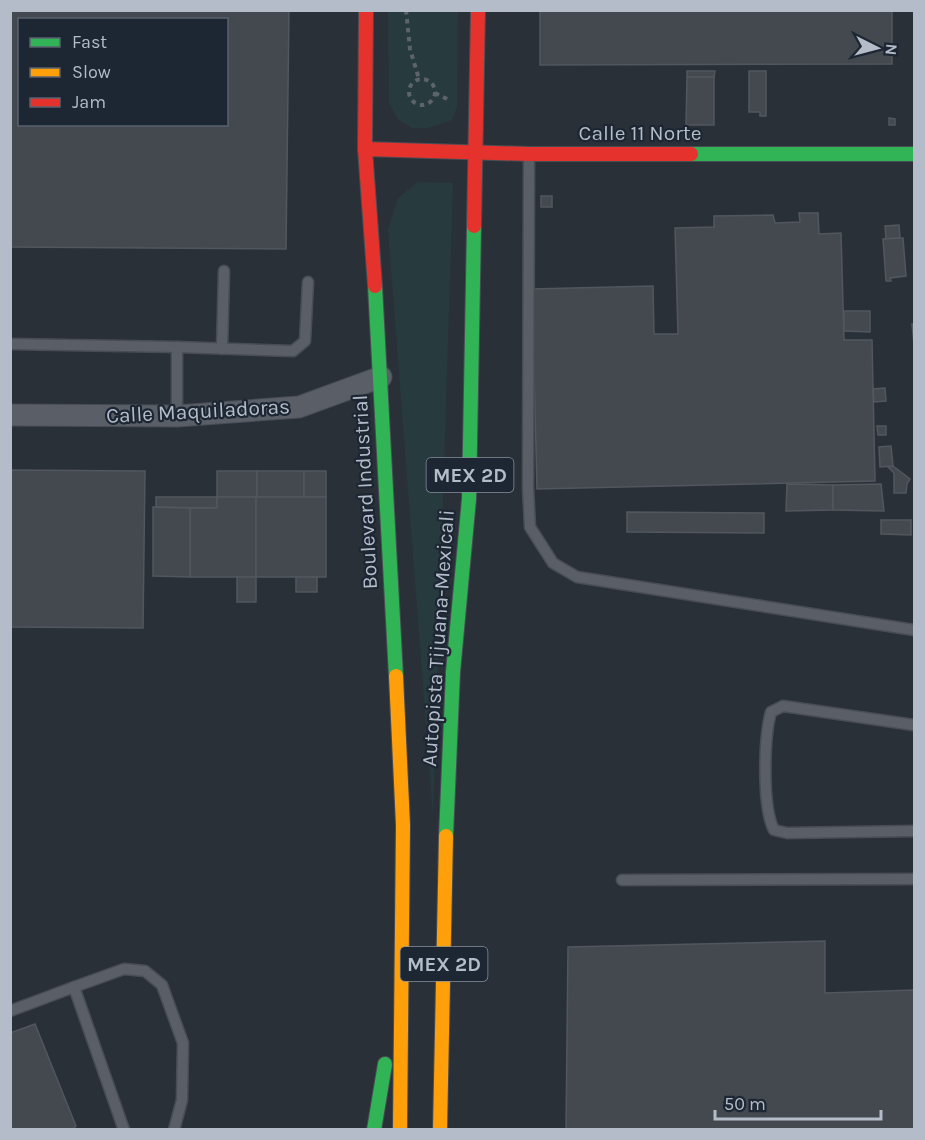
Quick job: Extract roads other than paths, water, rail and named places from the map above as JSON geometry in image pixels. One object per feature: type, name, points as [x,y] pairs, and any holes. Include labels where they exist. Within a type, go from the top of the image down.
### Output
[{"type":"main road","name":"Boulevard Industrial","points":[[366,10],[365,149],[381,377],[403,825],[402,971]]},
{"type":"main road","name":"MEX 2D","points":[[477,150],[478,10]]},
{"type":"main road","name":"Calle 11 Norte","points":[[365,149],[477,150],[529,154],[915,154]]},
{"type":"main road","name":"Autopista Tijuana-Mexicali","points":[[440,1130],[447,798],[453,672],[469,499],[477,150]]},
{"type":"main road","name":"MEX 2D","points":[[400,1130],[402,971]]},
{"type":"main road","points":[[374,1130],[402,971]]},
{"type":"street","name":"Calle Maquiladoras","points":[[10,415],[177,416],[299,407],[381,377]]},
{"type":"lane","points":[[529,154],[530,527],[553,563],[577,577],[915,630]]},
{"type":"lane","points":[[222,349],[224,271]]},
{"type":"lane","points":[[10,344],[293,351],[305,341],[308,282]]},
{"type":"lane","points":[[177,347],[177,416]]},
{"type":"lane","points":[[915,725],[783,706],[771,712],[767,724],[766,770],[769,820],[774,830],[786,833],[915,831]]},
{"type":"lane","points":[[622,880],[915,879]]},
{"type":"lane","points":[[10,1011],[124,969],[145,971],[162,985],[183,1043],[182,1100],[174,1130]]},
{"type":"lane","points":[[74,987],[124,1130]]}]
